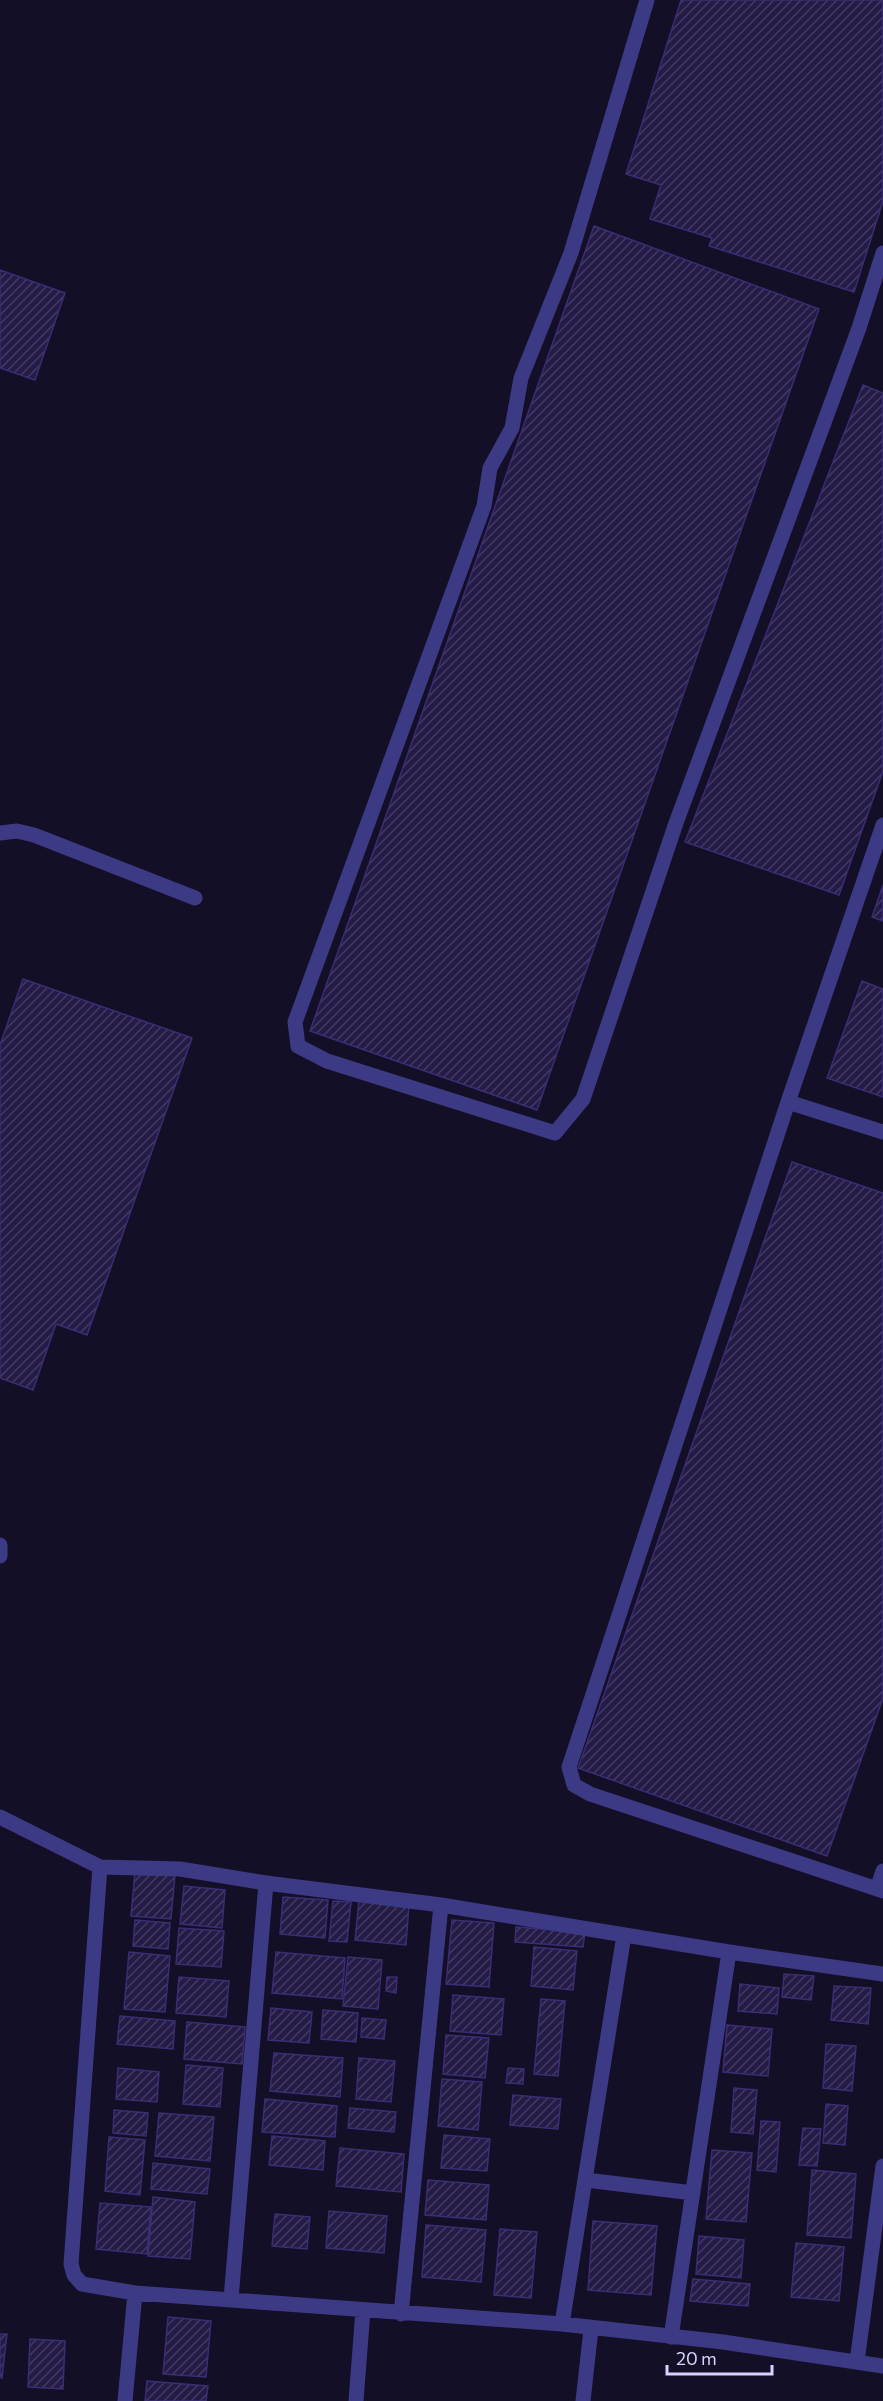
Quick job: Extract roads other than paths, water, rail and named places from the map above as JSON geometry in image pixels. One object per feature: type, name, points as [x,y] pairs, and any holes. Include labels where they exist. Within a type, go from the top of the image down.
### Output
[{"type":"street","points":[[647,0],[571,253],[521,378],[512,428],[490,468],[484,506],[295,1022],[298,1046],[327,1061],[555,1133],[583,1099],[676,823],[859,328],[883,253]]},
{"type":"street","points":[[883,825],[788,1102],[569,1767],[574,1785],[590,1794],[880,1890],[883,1871]]},
{"type":"street","points":[[0,833],[17,831],[34,835],[195,898]]},
{"type":"street","points":[[788,1102],[883,1132]]},
{"type":"street","points":[[0,1545],[0,1556]]},
{"type":"street","points":[[0,1817],[100,1867],[180,1869],[266,1883],[441,1905],[729,1952],[883,1974]]},
{"type":"street","points":[[100,1867],[71,2264],[74,2275],[82,2284],[135,2293],[231,2298],[401,2314],[562,2324],[723,2342],[883,2366]]},
{"type":"street","points":[[231,2298],[266,1883]]},
{"type":"street","points":[[401,2314],[441,1905]]},
{"type":"street","points":[[562,2324],[624,1935]]},
{"type":"street","points":[[671,2337],[729,1952]]},
{"type":"street","points":[[857,2362],[883,2166]]},
{"type":"street","points":[[586,2180],[693,2193]]},
{"type":"street","points":[[125,2401],[135,2293]]},
{"type":"street","points":[[356,2401],[363,2310]]},
{"type":"street","points":[[583,2401],[591,2329]]}]
